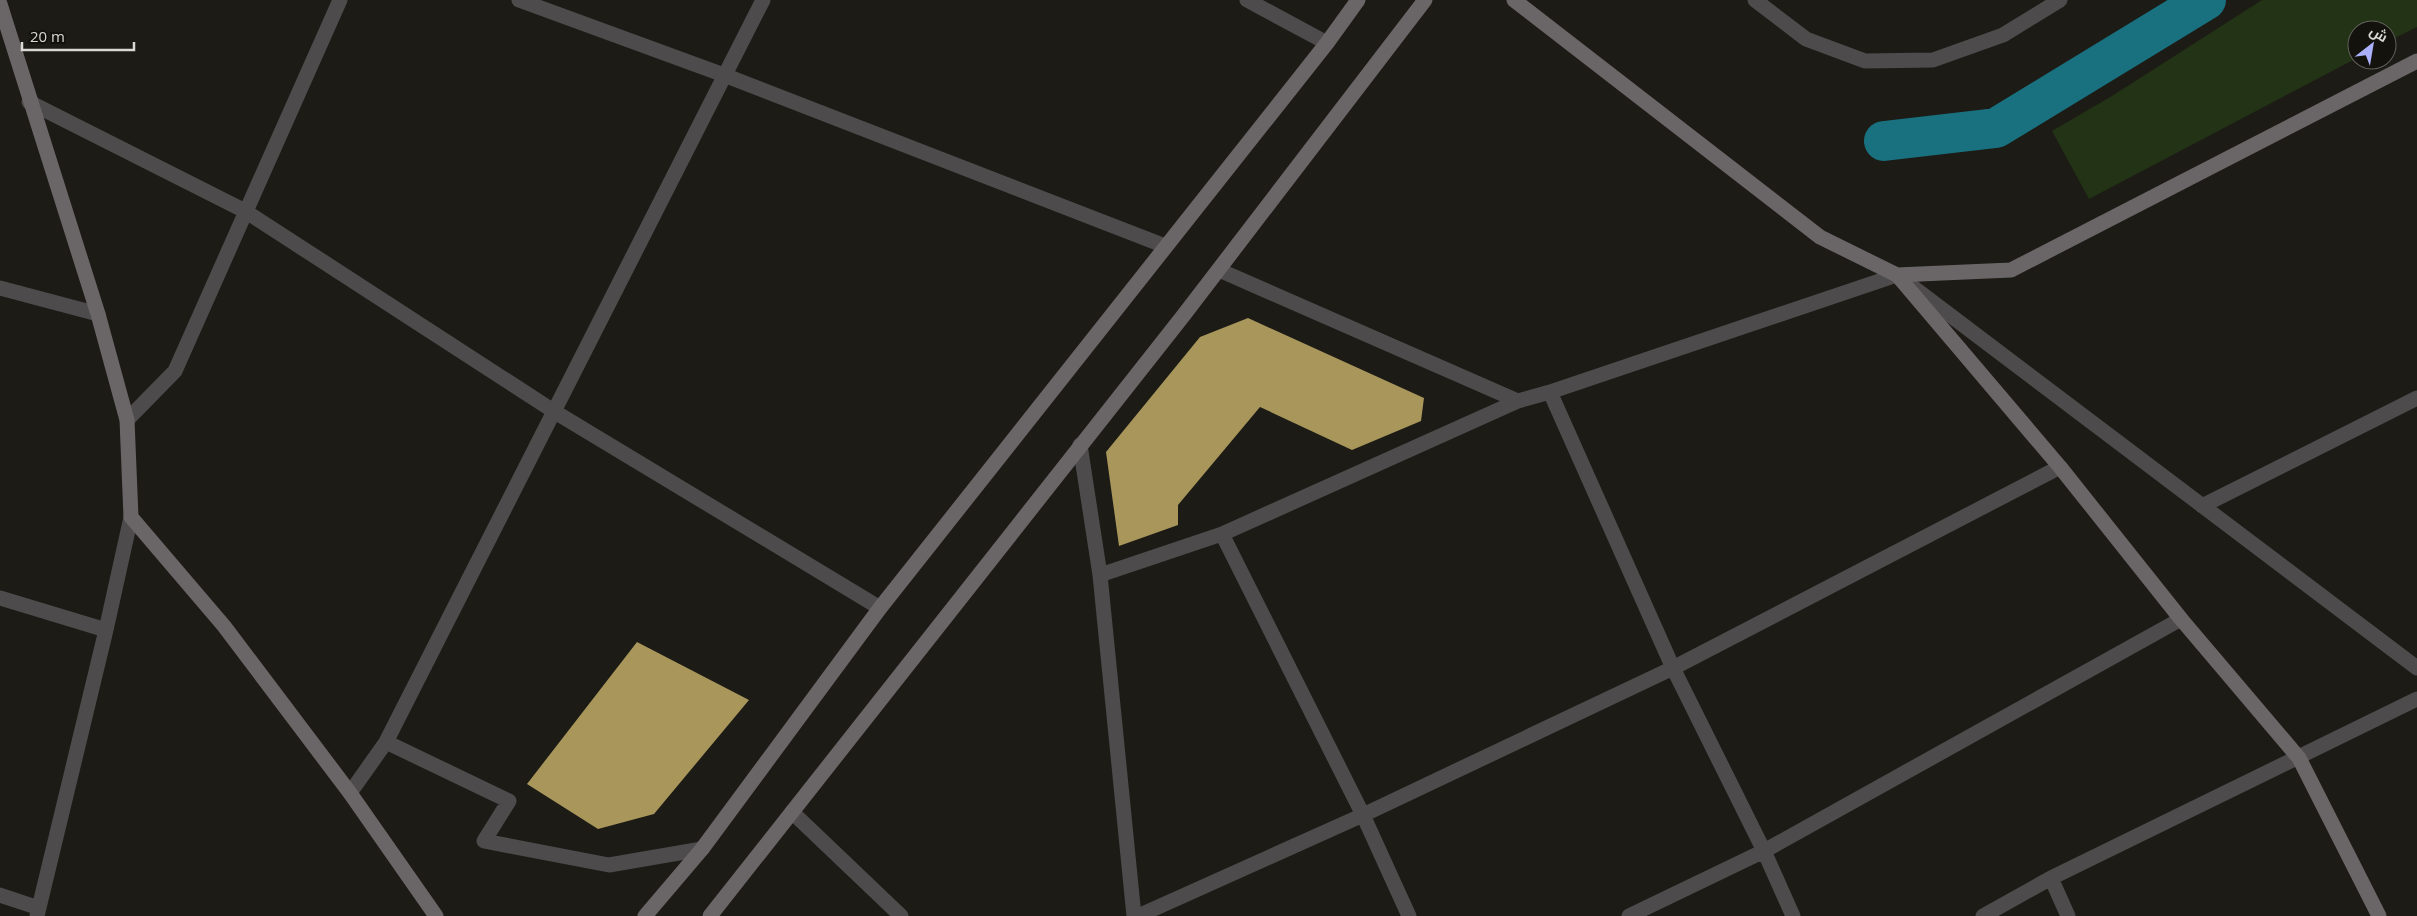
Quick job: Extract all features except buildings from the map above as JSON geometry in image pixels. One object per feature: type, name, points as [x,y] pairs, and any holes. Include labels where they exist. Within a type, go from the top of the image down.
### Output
[{"type":"main road","points":[[645,916],[702,849],[880,608],[1327,43],[1358,0]]},
{"type":"main road","points":[[710,916],[1219,270],[1425,0]]},
{"type":"main road","points":[[1514,0],[1820,237],[1897,275],[2060,467],[2181,619],[2299,758],[2379,916]]},
{"type":"main road","points":[[0,4],[29,102],[98,314],[127,420],[131,517],[224,626],[350,793],[436,916]]},
{"type":"main road","points":[[1897,275],[2011,270],[2417,61]]},
{"type":"street","points":[[127,420],[175,371],[340,0]]},
{"type":"street","points":[[520,0],[724,75],[1165,246]]},
{"type":"street","points":[[350,793],[386,742],[763,0]]},
{"type":"street","points":[[1247,0],[1327,43]]},
{"type":"street","points":[[1755,0],[1806,39],[1864,61],[1933,60],[2003,35],[2060,0]]},
{"type":"street","points":[[29,102],[245,211],[555,412],[880,608]]},
{"type":"street","points":[[1219,270],[1518,401]]},
{"type":"street","points":[[1100,575],[1222,534],[1518,401],[1550,392],[1897,275],[2417,668]]},
{"type":"street","points":[[0,288],[98,314]]},
{"type":"street","points":[[1550,392],[1673,668],[1764,850],[1792,916]]},
{"type":"street","points":[[2202,506],[2417,398]]},
{"type":"street","points":[[1080,445],[1100,575],[1134,916]]},
{"type":"street","points":[[1138,916],[1363,815],[1673,668],[2060,467]]},
{"type":"street","points":[[0,895],[38,912],[106,630],[131,517]]},
{"type":"street","points":[[1222,534],[1363,815],[1409,916]]},
{"type":"street","points":[[0,598],[106,630]]},
{"type":"street","points":[[1629,916],[1764,850],[2181,619]]},
{"type":"street","points":[[1983,916],[2050,878],[2417,699]]},
{"type":"street","points":[[386,742],[509,801],[484,841],[609,865],[702,849]]},
{"type":"street","points":[[792,812],[901,916]]},
{"type":"street","points":[[2050,878],[2068,916]]},
{"type":"green space","points":[[2262,0],[2417,0],[2417,27],[2397,37],[2397,20],[2347,20],[2347,63],[2089,199],[2052,131],[2112,96]]},
{"type":"waterway","points":[[1884,141],[1996,128],[2206,0]]}]
